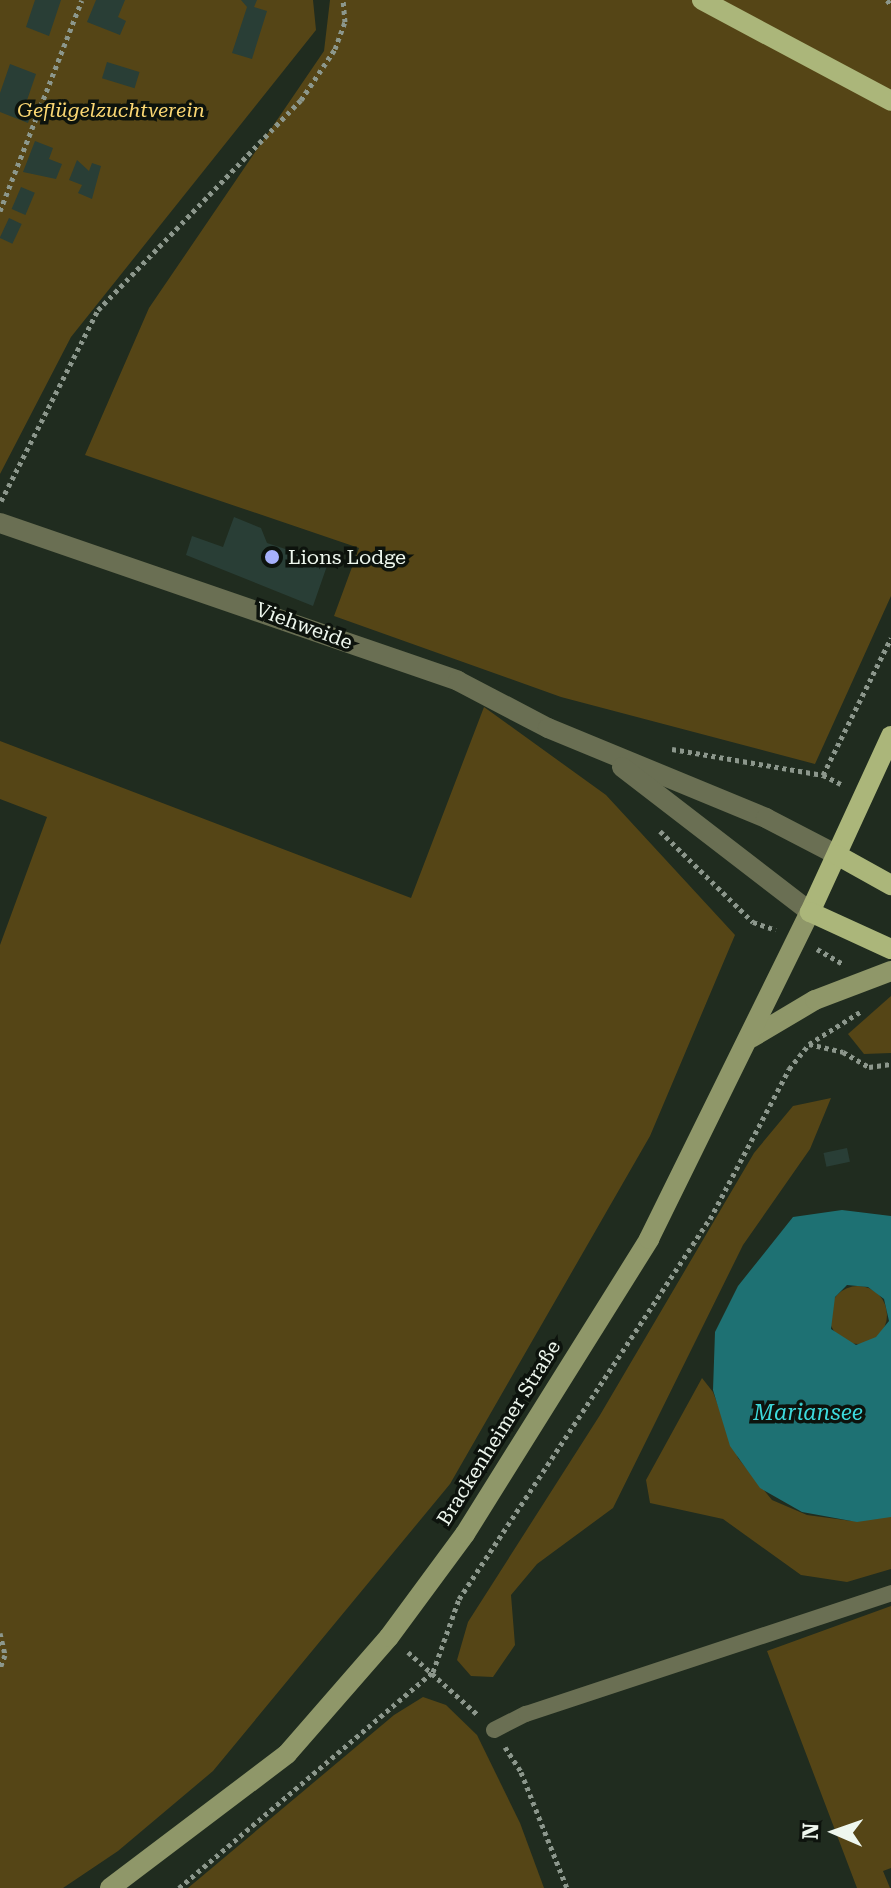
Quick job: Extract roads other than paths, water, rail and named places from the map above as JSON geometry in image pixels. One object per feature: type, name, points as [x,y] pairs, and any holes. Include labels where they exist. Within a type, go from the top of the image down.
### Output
[{"type":"main road","points":[[702,0],[891,101]]},
{"type":"main road","name":"Brackenheimer Straße","points":[[110,1888],[287,1754],[389,1637],[465,1534],[649,1239],[751,1038],[891,736]]},
{"type":"main road","points":[[837,855],[891,885]]},
{"type":"main road","points":[[810,912],[891,949]]},
{"type":"main road","points":[[751,1038],[850,974],[891,971]]},
{"type":"street","name":"Viehweide","points":[[0,523],[458,681],[599,750],[766,818],[837,855]]},
{"type":"street","name":"Viehweide","points":[[599,750],[810,912]]},
{"type":"lane","points":[[494,1730],[526,1714],[891,1593]]},
{"type":"water","name":"Mariansee","points":[[842,1210],[891,1216],[891,1517],[857,1522],[802,1512],[760,1488],[730,1446],[713,1390],[715,1332],[738,1286],[793,1217]],"holes":[[[847,1285],[868,1287],[884,1299],[889,1321],[876,1337],[856,1345],[831,1329],[835,1297]]]},
{"type":"place","name":"Lions Lodge","points":[[272,557]]},
{"type":"park label","name":"Geflügelzuchtverein","points":[[111,110]]}]
